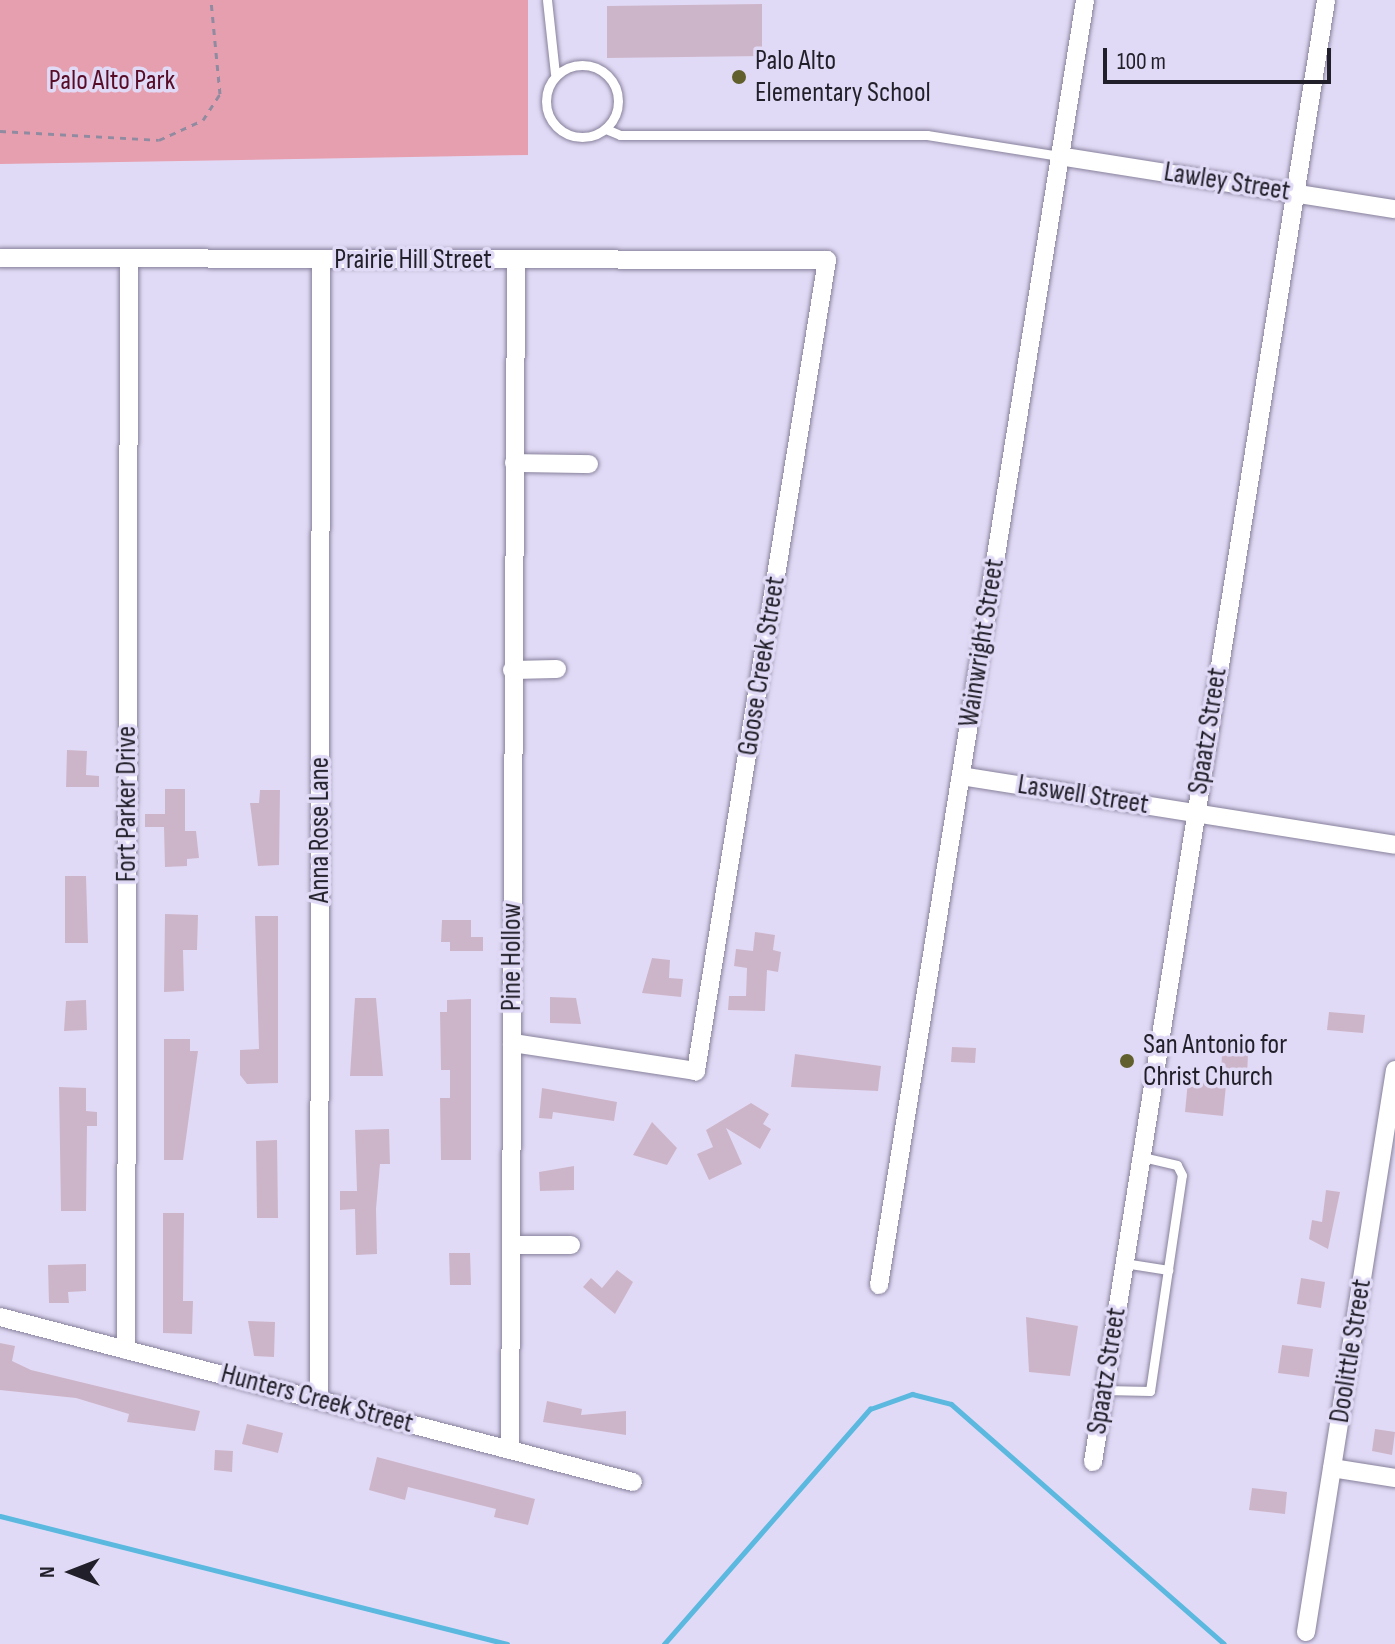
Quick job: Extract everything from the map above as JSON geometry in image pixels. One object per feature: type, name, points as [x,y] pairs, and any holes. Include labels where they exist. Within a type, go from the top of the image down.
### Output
[{"type":"street","name":"Wainwright Street","points":[[879,1285],[1085,0]]},
{"type":"street","name":"Spaatz Street","points":[[1093,1462],[1326,0]]},
{"type":"street","name":"Lawley Street","points":[[1059,156],[1395,209]]},
{"type":"street","name":"Prairie Hill Street","points":[[0,258],[827,260]]},
{"type":"street","name":"Fort Parker Drive","points":[[126,1350],[129,258]]},
{"type":"street","name":"Pine Hollow","points":[[510,1450],[516,259]]},
{"type":"street","name":"Goose Creek Street","points":[[512,1043],[696,1071],[827,260]]},
{"type":"street","name":"Anna Rose Lane","points":[[319,1399],[321,261]]},
{"type":"street","points":[[514,463],[589,464]]},
{"type":"street","points":[[512,670],[557,669]]},
{"type":"street","name":"Laswell Street","points":[[961,776],[1395,845]]},
{"type":"street","name":"Doolittle Street","points":[[1306,1632],[1395,1070]]},
{"type":"street","points":[[511,1245],[571,1245]]},
{"type":"street","name":"Hunters Creek Street","points":[[0,1317],[633,1482]]},
{"type":"street","points":[[1332,1468],[1395,1478]]},
{"type":"lane","points":[[547,0],[555,74],[545,102],[553,124],[584,138],[606,129],[618,108],[606,74],[584,65],[555,74]]},
{"type":"lane","points":[[606,129],[620,135],[927,135],[1059,156]]},
{"type":"lane","points":[[1104,1390],[1150,1391],[1182,1175],[1177,1165],[1141,1157]]},
{"type":"lane","points":[[1124,1263],[1168,1270]]},
{"type":"path","points":[[0,131],[159,140],[203,120],[220,94],[211,0]]},
{"type":"green space","name":"Palo Alto Park","points":[[0,0],[528,0],[528,155],[0,164]]},
{"type":"building","points":[[762,4],[762,56],[607,58],[607,6]]},
{"type":"building","points":[[67,750],[87,751],[86,775],[99,776],[99,787],[66,787]]},
{"type":"building","points":[[165,789],[185,789],[185,831],[196,831],[199,858],[187,859],[187,866],[165,867],[164,827],[145,827],[145,814],[165,814]]},
{"type":"building","points":[[260,790],[280,790],[279,865],[258,866],[250,803],[259,803]]},
{"type":"building","points":[[65,876],[86,876],[88,943],[65,943]]},
{"type":"building","points":[[165,914],[198,915],[197,950],[183,950],[184,991],[164,992]]},
{"type":"building","points":[[255,916],[278,916],[278,1083],[247,1084],[240,1075],[240,1050],[259,1049]]},
{"type":"building","points":[[442,920],[471,920],[471,937],[483,937],[483,951],[450,951],[450,942],[441,942]]},
{"type":"building","points":[[755,932],[775,935],[773,950],[781,952],[778,972],[767,970],[765,1011],[728,1010],[729,996],[746,996],[747,968],[734,966],[736,949],[753,951]]},
{"type":"building","points":[[652,958],[670,960],[669,978],[683,979],[681,997],[642,993]]},
{"type":"building","points":[[550,997],[576,998],[581,1024],[550,1023]]},
{"type":"building","points":[[355,998],[376,998],[383,1076],[350,1076]]},
{"type":"building","points":[[471,999],[471,1160],[441,1160],[440,1098],[450,1098],[450,1070],[441,1070],[440,1012],[447,1012],[447,1000]]},
{"type":"building","points":[[86,1000],[87,1030],[64,1031],[66,1001]]},
{"type":"building","points":[[1329,1012],[1365,1015],[1363,1033],[1327,1030]]},
{"type":"building","points":[[164,1039],[190,1039],[190,1051],[198,1051],[183,1160],[164,1160]]},
{"type":"building","points":[[952,1047],[976,1048],[975,1063],[951,1062]]},
{"type":"building","points":[[1222,1053],[1248,1054],[1247,1076],[1221,1075]]},
{"type":"building","points":[[795,1054],[881,1066],[878,1091],[791,1087]]},
{"type":"building","points":[[1188,1081],[1226,1085],[1223,1116],[1185,1112]]},
{"type":"building","points":[[59,1087],[86,1088],[86,1111],[97,1112],[97,1126],[87,1126],[86,1211],[61,1211]]},
{"type":"building","points":[[542,1088],[617,1102],[614,1121],[553,1112],[552,1119],[539,1118]]},
{"type":"building","points":[[751,1103],[769,1114],[763,1124],[771,1129],[760,1149],[726,1128],[742,1164],[709,1180],[697,1154],[713,1147],[706,1130]]},
{"type":"building","points":[[652,1122],[677,1148],[667,1165],[633,1155]]},
{"type":"building","points":[[389,1129],[390,1164],[380,1164],[376,1209],[377,1254],[356,1255],[355,1209],[340,1210],[340,1191],[357,1191],[355,1130]]},
{"type":"building","points":[[277,1140],[278,1218],[257,1218],[256,1141]]},
{"type":"building","points":[[574,1166],[574,1190],[540,1191],[539,1172]]},
{"type":"building","points":[[1326,1190],[1340,1192],[1328,1249],[1309,1239],[1312,1220],[1322,1222]]},
{"type":"building","points":[[163,1213],[184,1213],[183,1301],[193,1301],[192,1334],[163,1333]]},
{"type":"building","points":[[449,1253],[470,1253],[471,1285],[450,1285]]},
{"type":"building","points":[[86,1264],[86,1291],[68,1292],[69,1303],[49,1303],[48,1265]]},
{"type":"building","points":[[617,1270],[633,1282],[615,1314],[583,1287],[591,1278],[602,1288]]},
{"type":"building","points":[[1301,1278],[1325,1282],[1321,1308],[1297,1304]]},
{"type":"building","points":[[1026,1317],[1078,1326],[1070,1376],[1029,1372]]},
{"type":"building","points":[[248,1321],[275,1322],[274,1357],[254,1356]]},
{"type":"building","points":[[0,1343],[15,1346],[12,1361],[31,1370],[200,1411],[195,1431],[127,1422],[129,1414],[76,1398],[0,1390]]},
{"type":"building","points":[[1282,1345],[1313,1349],[1309,1377],[1278,1373]]},
{"type":"building","points":[[547,1401],[582,1409],[581,1415],[626,1411],[626,1435],[543,1422]]},
{"type":"building","points":[[247,1424],[283,1433],[278,1453],[242,1444]]},
{"type":"building","points":[[1375,1429],[1395,1432],[1392,1455],[1372,1451]]},
{"type":"building","points":[[215,1450],[233,1451],[232,1472],[214,1470]]},
{"type":"building","points":[[377,1457],[535,1499],[528,1525],[494,1517],[496,1509],[408,1487],[405,1500],[369,1490]]},
{"type":"building","points":[[1252,1488],[1287,1492],[1285,1514],[1249,1510]]},
{"type":"waterway","points":[[664,1644],[870,1409],[912,1394],[951,1404],[1224,1644]]},
{"type":"waterway","points":[[0,1516],[507,1644]]},
{"type":"place","name":"Palo Alto Elementary School","points":[[739,77]]},
{"type":"place","name":"San Antonio for Christ Church","points":[[1127,1061]]}]
